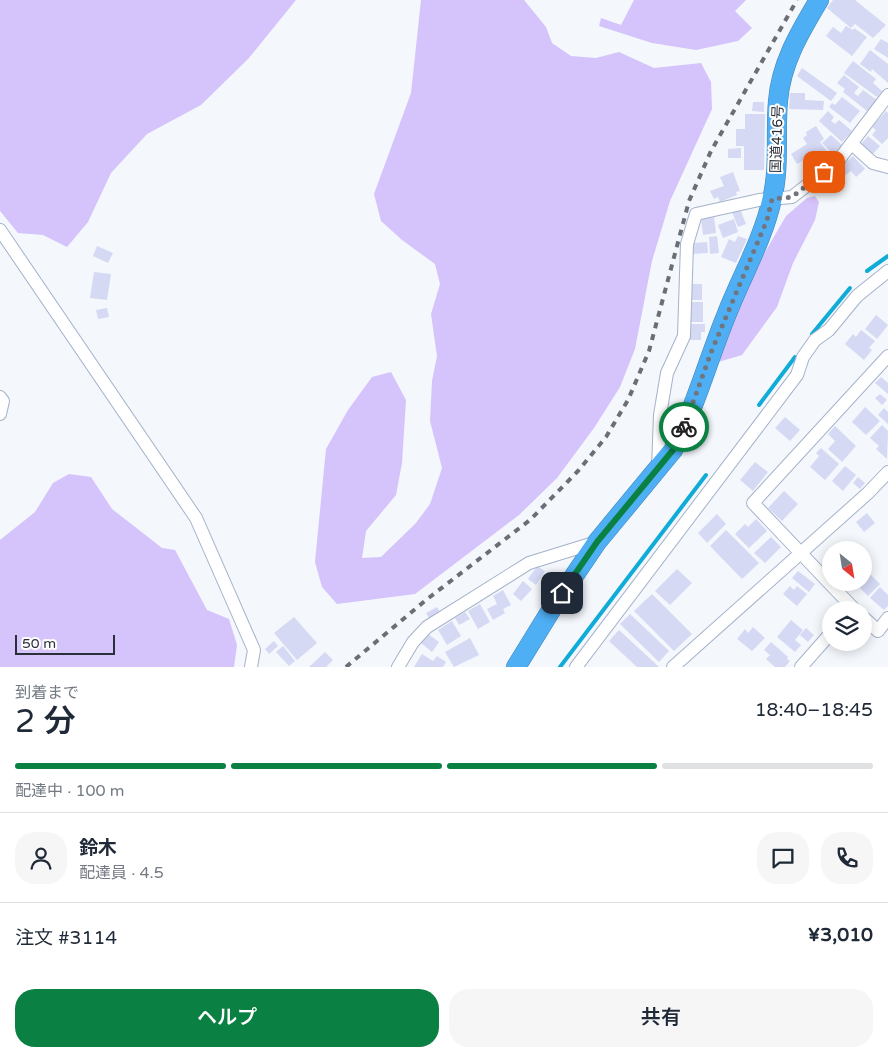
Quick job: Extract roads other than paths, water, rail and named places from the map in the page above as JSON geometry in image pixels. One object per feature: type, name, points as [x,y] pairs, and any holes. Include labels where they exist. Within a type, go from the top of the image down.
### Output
[{"type":"highway","name":"国道416号","points":[[516,667],[553,607],[597,542],[673,450],[682,432],[712,350],[767,220],[776,174],[778,100],[783,72],[791,50],[819,0]]},
{"type":"street","points":[[658,467],[660,415],[667,373],[684,336],[684,269],[687,244],[696,214],[759,200],[792,197],[838,161],[888,95]]},
{"type":"street","points":[[852,144],[873,163],[888,167]]},
{"type":"street","points":[[0,230],[196,518],[254,650],[251,667]]},
{"type":"street","points":[[576,667],[797,375],[803,357],[815,340],[829,330],[857,296],[888,271]]},
{"type":"street","points":[[846,601],[753,503],[888,356]]},
{"type":"street","points":[[0,397],[3,400],[0,414]]},
{"type":"street","points":[[673,667],[868,493],[888,472]]},
{"type":"street","points":[[398,667],[413,642],[427,626],[529,564],[597,542]]},
{"type":"street","points":[[872,625],[878,631],[888,618]]},
{"type":"street","points":[[800,667],[822,643]]},
{"type":"waterway","points":[[867,271],[888,256]]},
{"type":"waterway","points":[[812,334],[850,288]]},
{"type":"waterway","points":[[759,405],[795,357]]},
{"type":"waterway","points":[[560,667],[706,475]]},
{"type":"railway","points":[[346,667],[426,600],[530,520],[578,471],[606,437],[628,400],[649,351],[689,201],[711,151],[797,0]]}]
